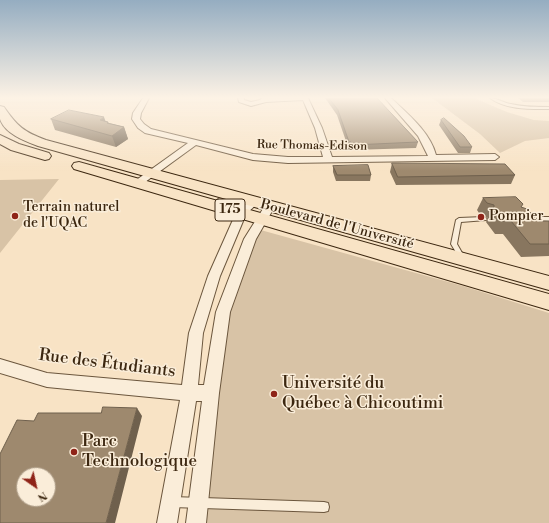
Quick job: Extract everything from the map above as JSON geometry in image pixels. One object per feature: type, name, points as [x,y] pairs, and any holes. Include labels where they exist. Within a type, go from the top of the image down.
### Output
[{"type":"main road","name":"Boulevard de l'Université","points":[[7,122],[10,127],[30,139],[254,202],[266,213]]},
{"type":"main road","name":"Boulevard de l'Université","points":[[0,139],[15,147],[242,213],[266,213],[462,268],[549,302]]},
{"type":"main road","name":"Boulevard de l'Université","points":[[462,268],[549,283]]},
{"type":"street","name":"Rue Thomas-Edison","points":[[138,122],[148,132],[253,157],[288,160],[495,157]]},
{"type":"street","points":[[316,122],[328,160]]},
{"type":"street","points":[[410,122],[426,141],[432,151],[433,159]]},
{"type":"street","points":[[138,183],[194,143]]},
{"type":"street","points":[[167,523],[189,393],[196,334],[214,276],[242,213],[254,202]]},
{"type":"street","points":[[196,523],[211,393],[223,312],[250,239],[266,213]]},
{"type":"street","name":"Rue des Étudiants","points":[[0,366],[47,380],[189,393],[211,393]]},
{"type":"lane","points":[[462,268],[454,244],[459,220],[484,219]]},
{"type":"lane","points":[[526,219],[549,219]]},
{"type":"lane","points":[[171,502],[324,507]]},
{"type":"shaded area","points":[[465,122],[549,122],[549,138],[525,141],[500,153],[480,134]]},
{"type":"shaded area","name":"Terrain naturel de l'UQAC","points":[[59,179],[0,253],[0,180]]},
{"type":"shaded area","points":[[257,229],[463,286],[549,313],[549,523],[194,523],[223,312]]},
{"type":"building","points":[[63,122],[108,122],[124,127],[112,136]]},
{"type":"building","points":[[342,122],[400,122],[418,142],[353,145],[349,142]]},
{"type":"building","points":[[443,122],[449,122],[464,136],[472,147],[460,147]]},
{"type":"building","points":[[392,163],[505,164],[515,175],[398,177]]},
{"type":"building","points":[[368,165],[371,175],[337,175],[333,166]]},
{"type":"building","points":[[516,197],[523,204],[521,207],[527,209],[539,221],[549,221],[549,244],[530,244],[511,221],[502,221],[492,209],[494,205],[487,203],[483,198]]},
{"type":"building","name":"Parc Technologique","points":[[103,407],[137,408],[106,523],[0,523],[0,454],[17,420],[34,421],[38,413],[101,413]]},
{"type":"place","name":"Terrain naturel de l'UQAC","points":[[15,216]]},
{"type":"place","name":"Pompier","points":[[481,217]]},
{"type":"place","name":"Université du Québec à Chicoutimi","points":[[274,394]]},
{"type":"place","name":"Parc Technologique","points":[[74,452]]}]
